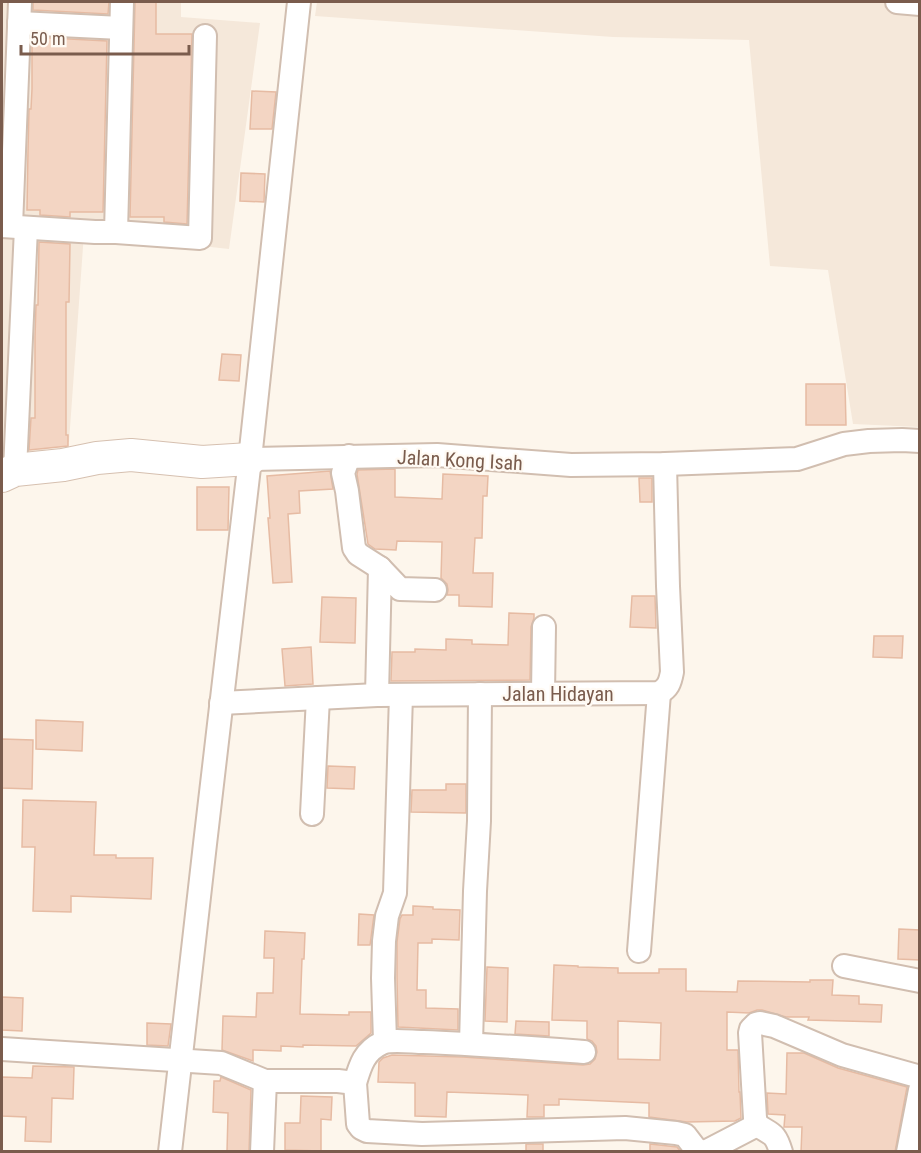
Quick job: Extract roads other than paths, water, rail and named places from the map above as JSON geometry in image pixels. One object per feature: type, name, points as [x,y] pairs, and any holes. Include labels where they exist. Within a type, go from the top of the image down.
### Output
[{"type":"street","points":[[116,232],[122,2]]},
{"type":"street","points":[[170,1152],[250,459],[299,2]]},
{"type":"street","points":[[897,2],[920,4]]},
{"type":"street","points":[[8,473],[19,12],[121,28]]},
{"type":"street","points":[[13,227],[200,238],[205,36]]},
{"type":"street","name":"Jalan Kong Isah","points":[[8,473],[97,458],[131,455],[202,462],[349,456],[437,456],[571,465],[665,464],[797,459],[844,444],[869,441],[920,441]]},
{"type":"street","points":[[349,456],[342,472],[347,491],[354,548],[358,554],[380,568],[400,589],[435,590]]},
{"type":"street","points":[[639,951],[659,693],[670,684],[672,672],[665,464]]},
{"type":"street","points":[[377,695],[380,568]]},
{"type":"street","points":[[543,693],[544,627]]},
{"type":"street","name":"Jalan Hidayan","points":[[221,704],[377,695],[659,693]]},
{"type":"street","points":[[471,1044],[479,821],[480,694]]},
{"type":"street","points":[[385,1041],[384,950],[387,916],[395,893],[401,695]]},
{"type":"street","points":[[312,814],[318,698]]},
{"type":"street","points":[[844,966],[920,981]]},
{"type":"street","points":[[781,1152],[771,1132],[757,1125],[755,1118],[750,1033],[756,1024],[774,1026],[842,1054],[920,1077]]},
{"type":"street","points":[[584,1052],[385,1041],[366,1054],[355,1083],[358,1124],[367,1131],[422,1134],[631,1128],[685,1135],[701,1152]]},
{"type":"street","points":[[2,1049],[221,1063],[265,1081],[355,1083]]},
{"type":"street","points":[[262,1152],[265,1081]]},
{"type":"street","points":[[908,1152],[920,1090]]},
{"type":"street","points":[[705,1152],[757,1125]]}]
